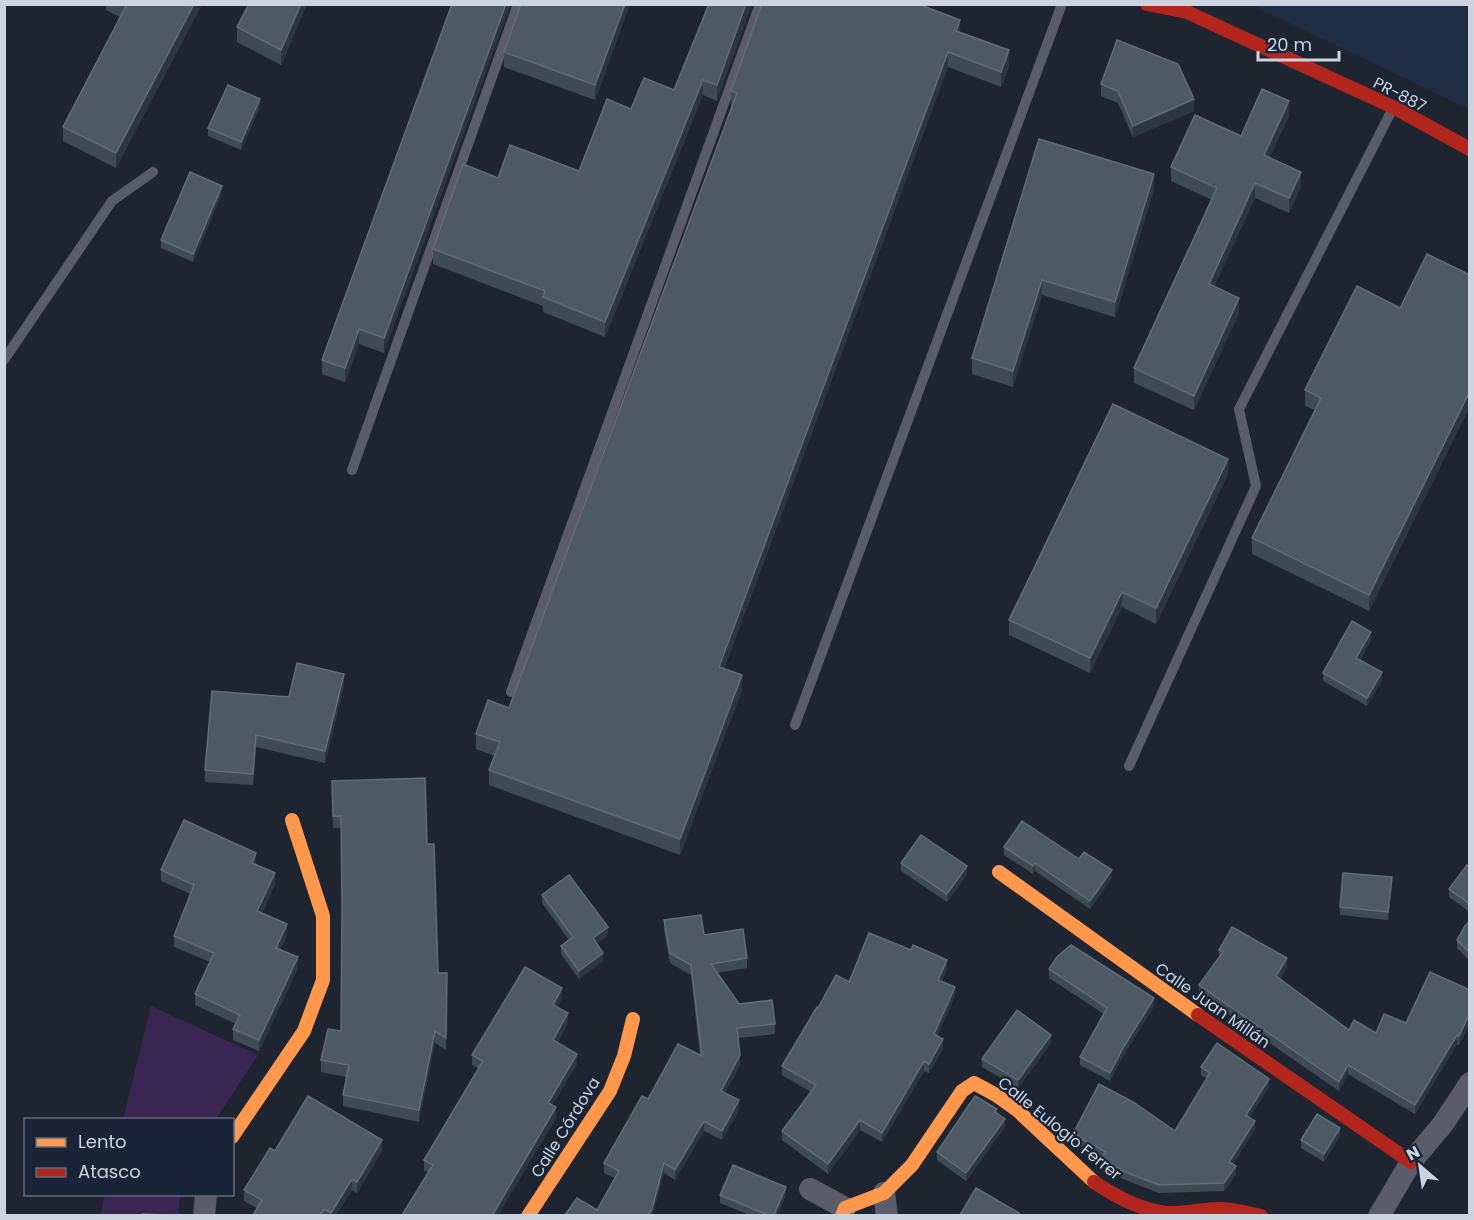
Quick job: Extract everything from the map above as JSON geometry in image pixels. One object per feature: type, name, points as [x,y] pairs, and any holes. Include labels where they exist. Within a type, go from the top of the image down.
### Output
[{"type":"street","name":"PR-887","points":[[1147,4],[1183,8],[1393,107],[1470,149]]},
{"type":"street","points":[[234,1134],[304,1031],[323,980],[323,916],[292,820]]},
{"type":"street","name":"Calle Juan Millán","points":[[999,872],[1230,1038],[1411,1162]]},
{"type":"street","name":"Calle Córdova","points":[[528,1215],[610,1091],[624,1056],[633,1019]]},
{"type":"street","name":"Calle Eulogio Ferrer","points":[[885,1193],[912,1165],[962,1090],[974,1083],[993,1091],[1037,1126],[1070,1161],[1102,1187],[1133,1204],[1172,1213],[1220,1209],[1261,1215]]},
{"type":"street","points":[[1379,1215],[1411,1162],[1443,1124],[1470,1083]]},
{"type":"street","points":[[810,1189],[844,1212],[885,1193],[887,1215]]},
{"type":"street","points":[[204,1215],[206,1196]]},
{"type":"lane","points":[[352,470],[518,4]]},
{"type":"lane","points":[[511,692],[760,4]]},
{"type":"lane","points":[[795,725],[1062,4]]},
{"type":"lane","points":[[1128,766],[1256,486],[1239,409],[1393,107]]},
{"type":"lane","points":[[4,360],[112,201],[153,172]]},
{"type":"shaded area","points":[[1254,5],[1469,5],[1469,109],[1262,10]]},
{"type":"shaded area","points":[[151,1006],[258,1055],[217,1118],[123,1118]]},
{"type":"shaded area","points":[[105,1196],[180,1196],[178,1215],[100,1216]]},
{"type":"building","points":[[124,4],[194,4],[116,153],[63,127],[126,6]]},
{"type":"building","points":[[249,4],[301,4],[281,50],[237,27]]},
{"type":"building","points":[[452,4],[506,4],[384,338],[359,329],[345,368],[322,360]]},
{"type":"building","points":[[521,4],[625,4],[595,85],[504,52]]},
{"type":"building","points":[[709,4],[746,4],[717,85],[703,80],[605,322],[543,297],[545,291],[433,249],[463,164],[498,178],[510,145],[579,171],[607,99],[631,109],[644,78],[674,90]]},
{"type":"building","points":[[762,4],[918,4],[960,20],[956,31],[1009,50],[1001,72],[948,52],[719,667],[742,675],[680,839],[489,770],[500,742],[476,734],[488,700],[509,708],[737,93],[731,91]]},
{"type":"building","points":[[1117,40],[1178,64],[1194,99],[1133,126],[1118,91],[1101,84]]},
{"type":"building","points":[[228,85],[260,99],[241,142],[208,128]]},
{"type":"building","points":[[1262,89],[1289,101],[1264,155],[1301,172],[1289,198],[1255,183],[1209,284],[1239,298],[1194,396],[1134,368],[1217,188],[1171,167],[1195,115],[1241,136]]},
{"type":"building","points":[[1039,139],[1154,174],[1115,302],[1042,280],[1013,371],[972,358]]},
{"type":"building","points":[[190,172],[222,186],[193,254],[161,240]]},
{"type":"building","points":[[1427,254],[1470,275],[1470,391],[1369,595],[1252,538],[1321,398],[1305,390],[1357,286],[1400,308]]},
{"type":"building","points":[[1113,404],[1228,459],[1156,608],[1122,592],[1090,658],[1009,620]]},
{"type":"building","points":[[1352,621],[1371,632],[1356,658],[1382,672],[1367,698],[1323,673]]},
{"type":"building","points":[[297,663],[344,674],[325,751],[256,735],[253,774],[205,770],[212,691],[289,697]]},
{"type":"building","points":[[425,778],[427,844],[434,844],[438,973],[447,973],[446,1038],[435,1031],[419,1110],[343,1095],[349,1065],[321,1060],[328,1029],[341,1031],[341,816],[333,816],[332,781]]},
{"type":"building","points":[[184,820],[256,853],[252,863],[275,873],[257,911],[287,924],[276,948],[298,957],[259,1040],[233,1029],[240,1015],[195,994],[214,953],[174,936],[194,885],[161,870]]},
{"type":"building","points":[[1022,821],[1079,859],[1084,852],[1112,870],[1090,901],[1035,863],[1033,866],[1004,847]]},
{"type":"building","points":[[921,835],[967,866],[947,894],[901,863]]},
{"type":"building","points":[[1467,865],[1470,867],[1470,904],[1449,889]]},
{"type":"building","points":[[1343,873],[1392,877],[1388,912],[1340,907]]},
{"type":"building","points":[[569,875],[608,927],[593,938],[603,953],[579,971],[561,946],[573,937],[542,895]]},
{"type":"building","points":[[701,915],[704,935],[743,929],[747,958],[711,964],[739,1004],[772,1000],[775,1024],[737,1028],[740,1055],[721,1091],[739,1100],[722,1131],[704,1121],[675,1170],[664,1163],[652,1209],[648,1215],[565,1215],[577,1198],[597,1210],[619,1171],[604,1163],[642,1096],[648,1099],[678,1044],[702,1056],[691,965],[670,953],[664,920]]},
{"type":"building","points":[[1470,921],[1470,953],[1457,940]]},
{"type":"building","points":[[1232,927],[1287,958],[1276,976],[1349,1030],[1354,1020],[1376,1033],[1384,1014],[1406,1023],[1430,972],[1470,990],[1470,1013],[1459,1036],[1457,1035],[1415,1105],[1348,1065],[1339,1082],[1199,985],[1223,952],[1219,950]]},
{"type":"building","points":[[869,933],[911,950],[913,945],[947,960],[938,980],[955,987],[934,1034],[943,1039],[929,1064],[924,1061],[882,1133],[860,1120],[828,1164],[782,1131],[816,1085],[782,1066],[836,975],[849,982]]},
{"type":"building","points":[[1071,945],[1154,998],[1110,1073],[1080,1057],[1107,1008],[1049,969],[1057,957]]},
{"type":"building","points":[[525,967],[562,988],[553,1005],[568,1013],[553,1040],[577,1054],[548,1103],[556,1107],[493,1214],[496,1215],[402,1215],[433,1165],[424,1160],[483,1061],[472,1055]]},
{"type":"building","points":[[1017,1010],[1051,1035],[1018,1080],[982,1059]]},
{"type":"building","points":[[1217,1043],[1269,1079],[1246,1115],[1255,1121],[1229,1162],[1236,1166],[1224,1183],[1159,1185],[1123,1171],[1102,1157],[1106,1152],[1083,1140],[1074,1132],[1099,1084],[1133,1102],[1175,1131],[1210,1073],[1201,1067]]},
{"type":"building","points":[[308,1096],[382,1140],[357,1182],[352,1179],[331,1213],[324,1209],[320,1215],[253,1215],[262,1200],[244,1190],[270,1148],[275,1151]]},
{"type":"building","points":[[975,1096],[997,1109],[995,1112],[1005,1119],[966,1173],[937,1152]]},
{"type":"building","points":[[1317,1114],[1340,1128],[1324,1154],[1301,1140]]},
{"type":"building","points":[[733,1165],[786,1187],[774,1215],[768,1215],[720,1195]]},
{"type":"building","points":[[976,1188],[1019,1213],[1017,1215],[960,1215]]},
{"type":"traffic: slow","points":[[234,1134],[304,1031],[323,980],[323,916],[292,820]]},
{"type":"traffic: slow","points":[[999,872],[1198,1015]]},
{"type":"traffic: slow","points":[[528,1216],[610,1091],[624,1056],[633,1019]]},
{"type":"traffic: slow","points":[[842,1216],[845,1208],[884,1193],[912,1165],[962,1091],[974,1083],[1017,1110],[1094,1182]]},
{"type":"traffic: jam","points":[[1147,4],[1187,12],[1393,107],[1470,149]]},
{"type":"traffic: jam","points":[[1198,1015],[1411,1162]]},
{"type":"traffic: jam","points":[[1094,1182],[1111,1193],[1147,1209],[1167,1213],[1224,1209],[1261,1216]]}]
